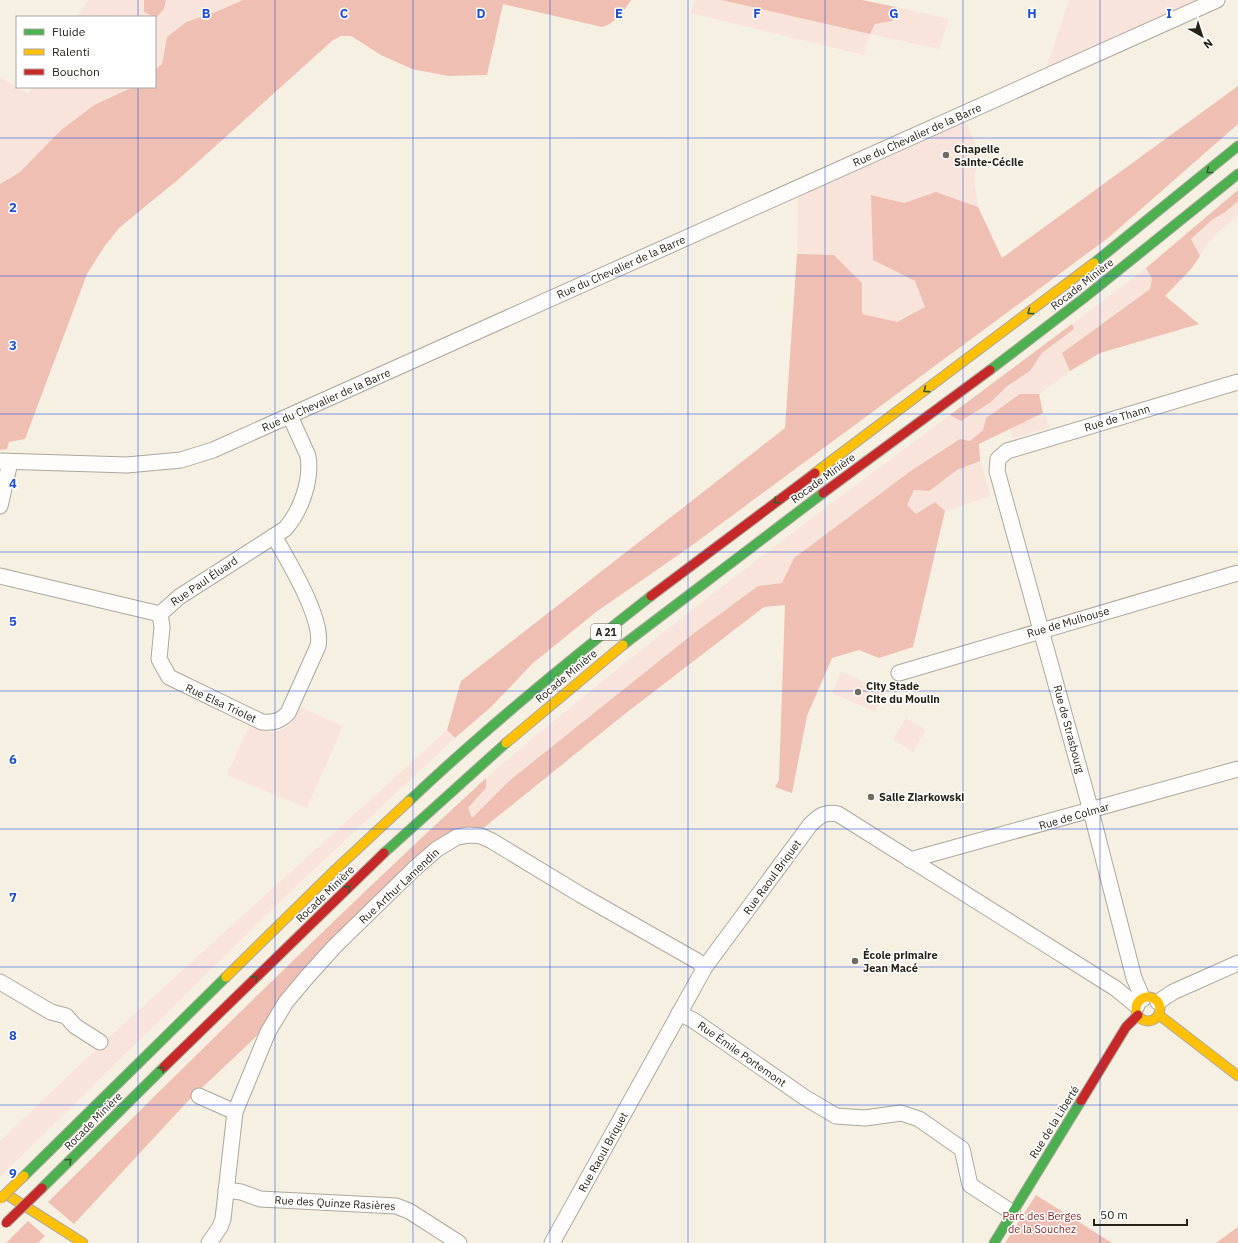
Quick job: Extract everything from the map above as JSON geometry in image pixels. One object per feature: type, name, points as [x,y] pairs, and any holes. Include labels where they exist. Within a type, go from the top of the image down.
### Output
[{"type":"main road","name":"Rocade Minière","points":[[0,1199],[336,869],[466,747],[576,655],[662,588],[1114,248],[1238,146]]},
{"type":"main road","name":"Rocade Minière","points":[[3,1226],[207,1024],[358,879],[521,729],[675,604],[1115,274],[1238,174]]},
{"type":"main road","points":[[1145,1004],[1238,1076]]},
{"type":"main road","name":"Rue de la Liberté","points":[[994,1243],[1126,1027],[1145,1004]]},
{"type":"main road","points":[[0,1190],[83,1243]]},
{"type":"street","name":"Rue du Chevalier de la Barre","points":[[5,462],[127,465],[181,460],[213,450],[1217,0]]},
{"type":"street","name":"Rue de Thann","points":[[998,458],[1007,451],[1238,382]]},
{"type":"street","name":"Rue Paul Éluard","points":[[0,576],[160,614],[179,597],[284,529],[293,518],[304,492],[309,471],[308,456],[290,416]]},
{"type":"street","name":"Rue de Strasbourg","points":[[998,458],[997,471],[1145,1004]]},
{"type":"street","points":[[0,506],[5,462]]},
{"type":"street","name":"Rue Elsa Triolet","points":[[160,614],[162,627],[159,659],[169,677],[262,722],[282,720],[288,713],[318,646],[320,638],[317,622],[294,573],[274,536]]},
{"type":"street","name":"Rue de Mulhouse","points":[[899,673],[1238,573]]},
{"type":"street","name":"Rue de Colmar","points":[[910,860],[1238,769]]},
{"type":"street","name":"Rue Raoul Briquet","points":[[552,1243],[705,967],[810,825],[822,814],[830,812],[838,814],[1118,990],[1145,1004]]},
{"type":"street","name":"Rue Arthur Lamendin","points":[[209,1243],[220,1227],[235,1112],[268,1032],[286,1002],[307,977],[414,869],[437,849],[457,837],[481,836],[492,841],[581,896],[697,961],[705,967]]},
{"type":"street","points":[[1145,1004],[1238,963]]},
{"type":"street","points":[[0,982],[51,1012],[66,1016],[75,1026],[100,1042]]},
{"type":"street","name":"Rue Émile Portemont","points":[[679,1013],[693,1020],[804,1097],[836,1116],[865,1118],[901,1112],[919,1119],[962,1149],[970,1185],[1013,1212]]},
{"type":"street","points":[[199,1096],[235,1112]]},
{"type":"street","name":"Rue des Quinze Rasières","points":[[226,1190],[241,1192],[260,1199],[396,1206],[409,1211],[459,1243]]},
{"type":"shaded area","points":[[88,0],[144,0],[144,12],[152,16],[78,16]]},
{"type":"shaded area","points":[[166,0],[243,0],[218,11],[186,22],[167,37],[162,64],[156,69],[156,17],[164,9]]},
{"type":"shaded area","points":[[696,0],[721,0],[870,34],[864,55],[690,13]]},
{"type":"shaded area","points":[[1069,0],[1203,0],[1046,69]]},
{"type":"shaded area","points":[[896,7],[949,19],[939,49],[870,34],[875,24],[892,21]]},
{"type":"shaded area","points":[[0,77],[28,94],[32,88],[131,88],[94,105],[60,131],[20,172],[0,184]]},
{"type":"shaded area","points":[[966,121],[979,155],[974,180],[978,207],[936,192],[904,203],[872,195],[873,260],[915,281],[925,307],[897,322],[862,314],[862,283],[834,255],[797,254],[798,197]]},
{"type":"shaded area","points":[[1238,201],[1238,214],[1209,241],[1200,256],[1191,239],[1213,219],[1224,213]]},
{"type":"shaded area","points":[[1146,268],[1152,279],[1150,289],[1062,352],[1070,371],[1039,394],[1020,394],[986,418],[983,430],[970,441],[960,439],[912,470],[794,558],[782,583],[758,586],[509,781],[472,819],[468,808],[486,788],[486,778],[542,730],[715,592],[950,415],[961,421],[991,402],[1006,387],[1028,372],[1042,353],[1074,329],[1072,324]]},
{"type":"shaded area","points":[[1046,415],[1049,428],[1013,438],[1009,425]]},
{"type":"shaded area","points":[[980,461],[991,496],[945,511],[935,502],[916,514],[906,505],[914,490],[929,491],[957,470]]},
{"type":"shaded area","name":"City Stade Cite du Moulin","points":[[841,672],[885,691],[875,712],[832,693]]},
{"type":"shaded area","points":[[300,707],[343,726],[307,808],[227,775],[250,724],[267,730],[281,730],[291,723]]},
{"type":"shaded area","points":[[906,718],[926,730],[913,752],[893,739]]},
{"type":"shaded area","points":[[447,730],[455,738],[292,890],[0,1177],[0,1141],[109,1037]]},
{"type":"green space","points":[[144,0],[166,0],[164,9],[156,18],[156,16],[152,16],[144,12]]},
{"type":"green space","points":[[243,0],[631,0],[615,20],[602,27],[503,4],[487,75],[448,76],[412,69],[381,55],[351,36],[341,36],[333,40],[180,178],[119,228],[104,247],[87,274],[25,439],[9,442],[7,449],[0,450],[0,184],[20,172],[60,131],[94,105],[131,88],[156,88],[156,69],[162,64],[167,37],[186,22],[218,11]]},
{"type":"green space","points":[[721,0],[862,0],[896,7],[892,21],[875,24],[870,34]]},
{"type":"green space","points":[[1238,86],[1238,124],[1108,238],[687,549],[596,612],[532,664],[491,707],[455,738],[447,730],[461,681],[785,428],[797,254],[834,255],[862,283],[862,314],[897,322],[925,307],[915,281],[873,260],[871,195],[904,203],[936,192],[978,207],[1002,258]]},
{"type":"green space","points":[[1238,190],[1238,201],[1224,213],[1213,219],[1191,239],[1200,256],[1191,269],[1165,296],[1199,324],[1100,353],[1070,371],[1062,353],[1150,289],[1152,279],[1146,268]]},
{"type":"green space","points":[[1072,324],[1074,329],[1042,353],[1030,371],[1006,387],[991,402],[961,421],[950,415]]},
{"type":"green space","points":[[1020,394],[1039,394],[1043,413],[979,444],[980,461],[957,470],[929,491],[914,490],[907,505],[916,514],[935,502],[945,511],[913,647],[879,658],[859,650],[832,658],[807,716],[792,793],[775,787],[779,780],[785,605],[764,607],[626,713],[481,830],[449,836],[261,1032],[188,1101],[74,1224],[48,1202],[319,935],[486,778],[486,788],[468,808],[472,818],[509,781],[693,634],[758,586],[782,583],[794,558],[912,470],[960,439],[970,441],[983,430],[986,418]]},
{"type":"green space","name":"Parc des Berges de la Souchez","points":[[1036,1195],[1112,1243],[1005,1243]]},
{"type":"green space","points":[[28,1221],[45,1236],[38,1243],[6,1243]]},
{"type":"green space","points":[[1238,1227],[1238,1243],[1216,1243]]},
{"type":"traffic: fast","points":[[1094,263],[1238,146]]},
{"type":"traffic: fast","points":[[990,370],[1084,298],[1238,174]]},
{"type":"traffic: fast","points":[[623,645],[823,493]]},
{"type":"traffic: fast","points":[[409,801],[468,747],[528,696],[651,596]]},
{"type":"traffic: fast","points":[[384,853],[506,743]]},
{"type":"traffic: fast","points":[[24,1176],[226,977]]},
{"type":"traffic: fast","points":[[42,1188],[164,1067]]},
{"type":"traffic: fast","points":[[994,1243],[1081,1101]]},
{"type":"traffic: slow","points":[[815,473],[1094,263]]},
{"type":"traffic: slow","points":[[506,743],[623,645]]},
{"type":"traffic: slow","points":[[226,977],[336,869],[409,801]]},
{"type":"traffic: slow","points":[[1148,997],[1156,1001],[1160,1009],[1156,1017],[1148,1021],[1140,1017],[1136,1009],[1140,1001],[1148,997]]},
{"type":"traffic: slow","points":[[1159,1015],[1238,1076]]},
{"type":"traffic: slow","points":[[0,1199],[24,1176]]},
{"type":"traffic: slow","points":[[9,1196],[83,1243]]},
{"type":"traffic: jam","points":[[823,493],[990,370]]},
{"type":"traffic: jam","points":[[651,596],[815,473]]},
{"type":"traffic: jam","points":[[164,1067],[384,853]]},
{"type":"traffic: jam","points":[[1081,1101],[1126,1027],[1138,1015]]},
{"type":"traffic: jam","points":[[6,1223],[42,1188]]},
{"type":"place","name":"Chapelle Sainte-Cécile","points":[[946,155]]},
{"type":"place","name":"City Stade Cite du Moulin","points":[[858,692]]},
{"type":"place","name":"Salle Ziarkowski","points":[[871,797]]},
{"type":"place","name":"École primaire Jean Macé","points":[[855,961]]}]
